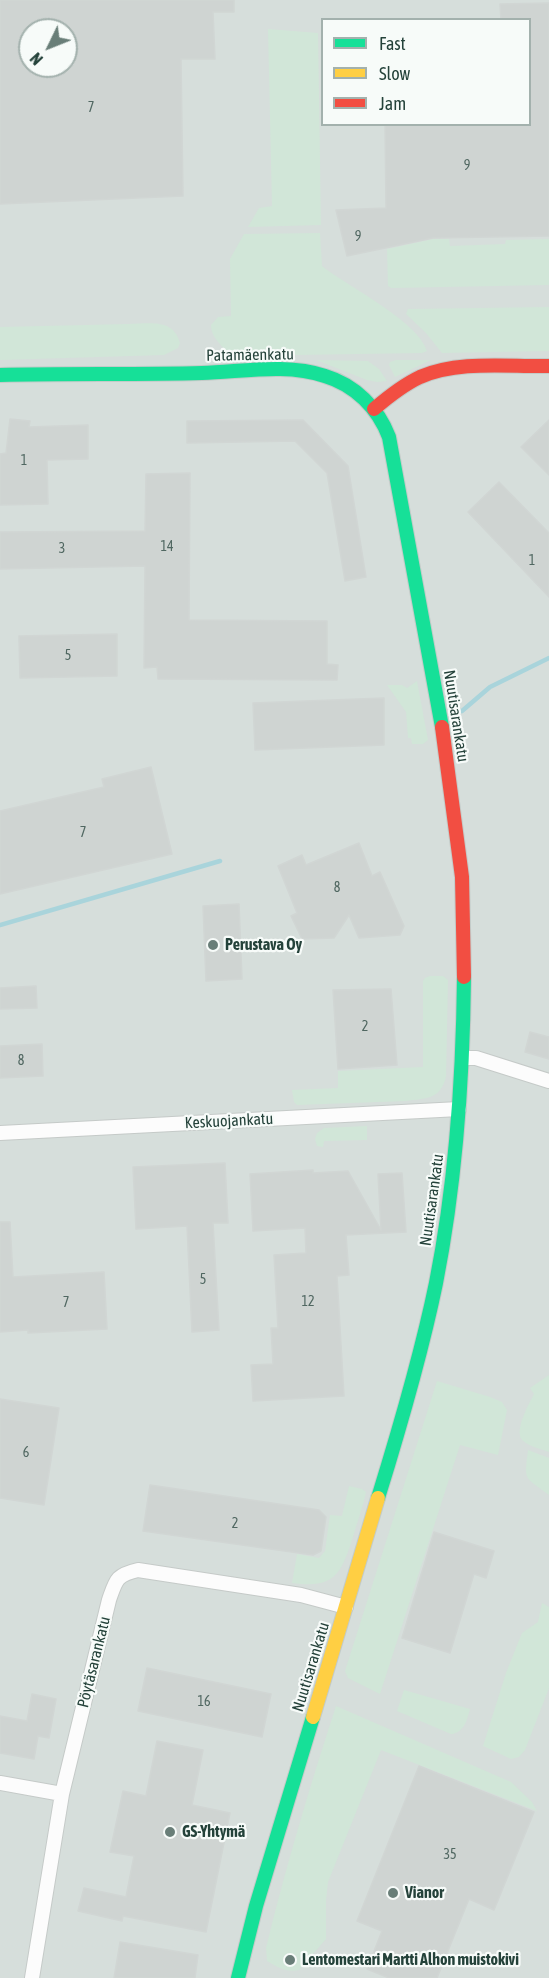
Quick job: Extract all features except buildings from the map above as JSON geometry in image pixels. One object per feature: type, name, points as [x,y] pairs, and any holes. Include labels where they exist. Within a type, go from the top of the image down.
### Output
[{"type":"main road","points":[[374,409],[399,389],[426,375],[454,368],[549,366]]},
{"type":"main road","name":"Patamäenkatu","points":[[0,375],[294,370],[318,373],[340,382],[360,395],[374,409]]},
{"type":"main road","name":"Nuutisarankatu","points":[[238,1978],[256,1905],[410,1393],[436,1283],[454,1170],[463,1058],[462,877],[454,809],[421,607],[389,437],[386,425],[374,409]]},
{"type":"street","points":[[463,1058],[476,1058],[549,1081]]},
{"type":"street","name":"Keskuojankatu","points":[[0,1133],[459,1109]]},
{"type":"street","name":"Pöytäsarankatu","points":[[32,1978],[62,1794],[109,1600],[116,1580],[121,1575],[138,1570],[301,1595],[346,1607]]},
{"type":"street","points":[[0,1783],[62,1794]]},
{"type":"shaded area","points":[[0,0],[549,0],[549,1978],[0,1978]]},
{"type":"green space","points":[[268,29],[318,33],[321,225],[248,227],[259,208],[272,206]]},
{"type":"green space","points":[[320,233],[322,266],[396,316],[421,340],[427,351],[422,353],[232,356],[221,346],[213,334],[211,325],[218,317],[231,316],[230,259],[244,234]]},
{"type":"green space","points":[[433,239],[449,239],[450,246],[505,244],[506,240],[549,239],[549,285],[391,288],[388,286],[387,249]]},
{"type":"green space","points":[[549,307],[549,351],[442,353],[426,333],[406,314],[408,309]]},
{"type":"green space","points":[[152,323],[172,329],[180,343],[178,348],[164,355],[0,360],[0,327]]},
{"type":"green space","points":[[316,360],[368,361],[379,369],[387,381],[367,380]]},
{"type":"green space","points":[[431,360],[395,377],[389,365],[390,362]]},
{"type":"green space","points":[[417,681],[428,740],[423,744],[412,744],[411,738],[408,738],[406,712],[387,685],[402,685],[407,688]]},
{"type":"green space","points":[[430,976],[443,976],[448,980],[446,1077],[436,1094],[406,1101],[297,1105],[294,1102],[292,1090],[338,1088],[338,1071],[423,1067],[423,981]]},
{"type":"green space","points":[[367,1126],[367,1140],[324,1141],[323,1147],[317,1146],[315,1139],[317,1133],[324,1128]]},
{"type":"green space","points":[[549,1375],[549,1452],[531,1446],[522,1440],[520,1430],[523,1417],[534,1394],[530,1388]]},
{"type":"green space","points":[[437,1381],[490,1397],[502,1402],[507,1410],[498,1455],[460,1445],[380,1694],[348,1678],[345,1671]]},
{"type":"green space","points":[[528,1450],[549,1458],[549,1495],[530,1481],[526,1473]]},
{"type":"green space","points":[[349,1486],[366,1492],[349,1550],[340,1569],[327,1581],[318,1584],[292,1583],[297,1554],[319,1558],[325,1551],[330,1515],[342,1516]]},
{"type":"green space","points":[[542,1603],[549,1607],[549,1688],[525,1750],[519,1757],[511,1759],[483,1746],[506,1673],[522,1633],[538,1622]]},
{"type":"green space","points":[[404,1690],[470,1709],[464,1725],[459,1731],[451,1734],[397,1711]]},
{"type":"green space","points":[[336,1706],[511,1782],[532,1802],[537,1811],[381,1750],[328,1882],[326,1939],[299,1970],[286,1970],[267,1961],[266,1948],[299,1826]]},
{"type":"waterway","points":[[462,711],[490,687],[549,658]]},
{"type":"waterway","points":[[0,925],[220,861]]},
{"type":"traffic: fast","points":[[0,375],[177,374],[279,369],[325,376],[356,392],[379,416],[389,437],[442,727]]},
{"type":"traffic: fast","points":[[378,1498],[417,1364],[443,1245],[457,1131],[464,977]]},
{"type":"traffic: fast","points":[[238,1978],[256,1906],[313,1717]]},
{"type":"traffic: slow","points":[[313,1717],[378,1498]]},
{"type":"traffic: jam","points":[[374,409],[420,377],[451,368],[549,366]]},
{"type":"traffic: jam","points":[[442,727],[462,877],[464,977]]},
{"type":"place","name":"Perustava Oy","points":[[213,945]]},
{"type":"place","name":"GS-Yhtymä","points":[[170,1832]]},
{"type":"place","name":"Vianor","points":[[393,1893]]},
{"type":"place","name":"Lentomestari Martti Alhon muistokivi","points":[[290,1960]]}]
